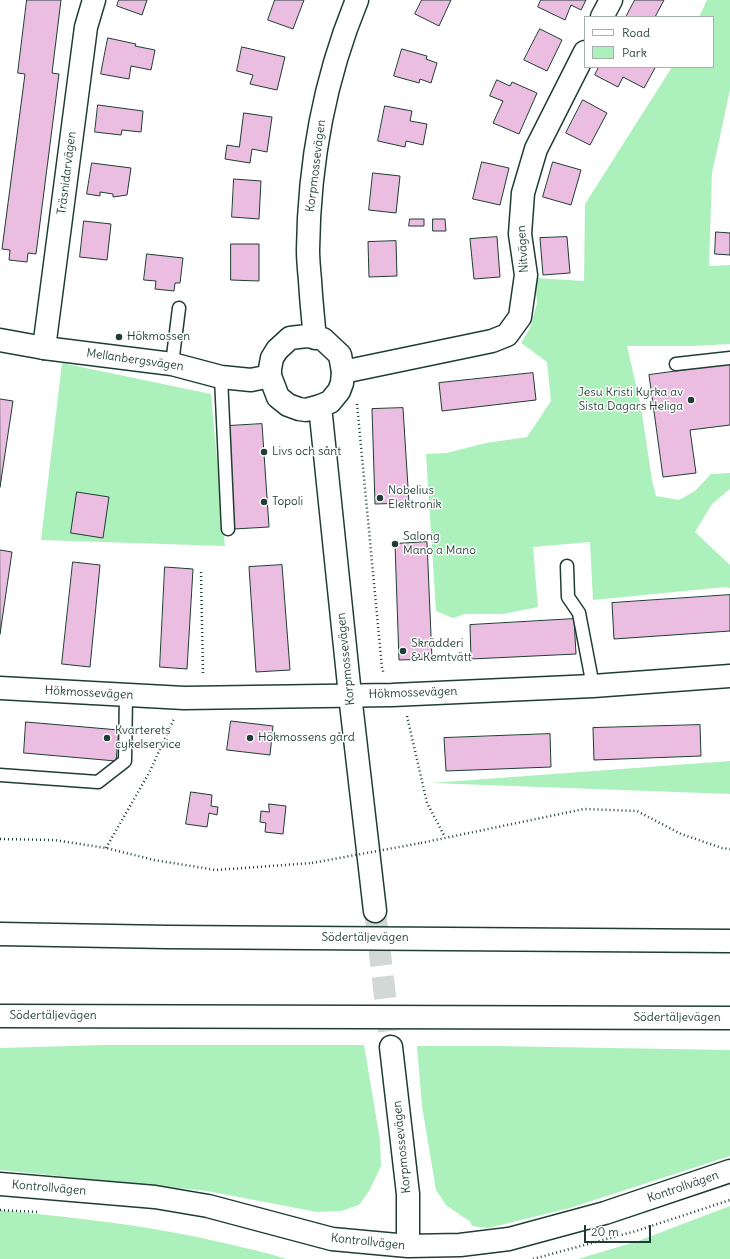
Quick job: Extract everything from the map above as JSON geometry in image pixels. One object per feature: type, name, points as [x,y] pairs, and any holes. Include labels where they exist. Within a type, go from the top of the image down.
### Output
[{"type":"main road","name":"Träsnidarvägen","points":[[44,348],[86,27],[94,0]]},
{"type":"main road","name":"Korpmossevägen","points":[[315,338],[308,251],[315,148],[323,107],[335,60],[349,18],[357,0]]},
{"type":"main road","points":[[603,16],[611,0]]},
{"type":"main road","name":"Nitvägen","points":[[343,372],[492,341],[507,335],[520,317],[526,275],[520,234],[523,193],[536,149],[584,54]]},
{"type":"main road","points":[[307,336],[323,339],[340,355],[343,372],[342,383],[330,402],[306,410],[288,405],[278,397],[270,376],[270,368],[276,350],[290,338],[307,336]]},
{"type":"main road","name":"Mellanbergsvägen","points":[[0,340],[44,348],[172,364],[221,377],[251,380],[270,376]]},
{"type":"main road","name":"Korpmossevägen","points":[[320,406],[350,695],[375,911]]},
{"type":"main road","name":"Hökmossevägen","points":[[0,688],[194,698],[392,695],[593,686],[730,676]]},
{"type":"main road","name":"Södertäljevägen","points":[[0,934],[175,937],[730,940]]},
{"type":"main road","name":"Södertäljevägen","points":[[0,1016],[730,1018]]},
{"type":"main road","name":"Korpmossevägen","points":[[391,1047],[408,1194],[408,1253]]},
{"type":"main road","name":"Kontrollvägen","points":[[0,1184],[155,1197],[208,1206],[332,1239],[408,1253],[509,1239],[605,1213],[730,1171]]},
{"type":"lane","points":[[172,364],[179,308]]},
{"type":"lane","points":[[676,364],[730,358]]},
{"type":"lane","points":[[221,377],[228,529]]},
{"type":"lane","points":[[566,566],[568,597],[579,613],[593,686]]},
{"type":"lane","points":[[0,775],[98,782],[125,761],[126,694]]},
{"type":"path","points":[[357,398],[382,668],[392,695]]},
{"type":"path","points":[[106,848],[194,698],[201,572]]},
{"type":"path","points":[[401,714],[407,716],[427,803],[445,837]]},
{"type":"path","points":[[0,839],[54,840],[106,848],[154,860],[216,870],[312,863],[421,843],[584,809],[637,811],[681,834],[722,848],[730,849]]},
{"type":"path","points":[[533,1259],[636,1231],[730,1200]]},
{"type":"path","points":[[0,1210],[38,1212]]},
{"type":"green space","points":[[707,0],[730,0],[730,90],[712,173],[709,266],[730,265],[730,344],[694,346],[627,346],[641,407],[652,480],[656,496],[679,500],[695,491],[711,474],[730,473],[730,489],[712,504],[695,532],[730,565],[730,588],[725,587],[593,600],[590,542],[533,547],[538,607],[503,614],[465,614],[453,618],[436,611],[426,454],[446,453],[486,443],[527,437],[551,401],[547,362],[521,343],[530,328],[537,303],[535,278],[584,281],[585,204],[671,68],[714,68],[714,16],[699,16]]},
{"type":"green space","points":[[62,363],[211,394],[225,546],[41,540]]},
{"type":"green space","points":[[730,761],[730,794],[431,783]]},
{"type":"green space","points":[[105,1045],[364,1045],[380,1140],[381,1166],[369,1191],[359,1205],[341,1211],[317,1212],[207,1191],[0,1170],[0,1048]]},
{"type":"green space","points":[[417,1046],[730,1050],[730,1156],[570,1208],[488,1228],[472,1226],[470,1221],[446,1205],[436,1190],[422,1106]]},
{"type":"green space","points":[[730,1206],[730,1259],[578,1259],[638,1241]]},
{"type":"green space","points":[[0,1210],[168,1231],[248,1248],[286,1259],[0,1259]]},
{"type":"building","points":[[27,0],[61,0],[52,73],[59,74],[36,254],[28,253],[27,262],[9,260],[10,250],[2,249],[25,74],[18,73]]},
{"type":"building","points":[[119,0],[147,0],[142,15],[117,6]]},
{"type":"building","points":[[275,0],[304,0],[293,29],[268,20]]},
{"type":"building","points":[[422,0],[451,0],[439,26],[415,14]]},
{"type":"building","points":[[541,0],[586,0],[581,10],[571,5],[565,20],[538,7]]},
{"type":"building","points":[[635,0],[664,0],[656,16],[627,16]]},
{"type":"building","points":[[540,29],[562,40],[547,71],[524,60]]},
{"type":"building","points":[[108,38],[155,50],[151,70],[131,66],[129,79],[101,74]]},
{"type":"building","points":[[242,47],[285,57],[277,90],[250,84],[253,75],[237,71]]},
{"type":"building","points":[[402,49],[427,56],[426,59],[437,63],[431,83],[420,79],[419,83],[394,76]]},
{"type":"building","points":[[598,68],[655,68],[644,88],[623,77],[618,87],[595,75]]},
{"type":"building","points":[[497,80],[510,86],[512,82],[537,93],[519,134],[493,123],[503,101],[490,96]]},
{"type":"building","points":[[583,100],[607,113],[590,145],[566,133]]},
{"type":"building","points":[[98,105],[143,111],[141,132],[122,130],[121,135],[95,132]]},
{"type":"building","points":[[385,106],[412,111],[410,121],[427,124],[423,145],[406,141],[405,147],[378,141]]},
{"type":"building","points":[[244,113],[272,117],[267,152],[252,149],[250,163],[225,159],[227,145],[239,147]]},
{"type":"building","points":[[482,162],[509,168],[500,205],[473,199]]},
{"type":"building","points":[[553,162],[581,170],[571,205],[543,197]]},
{"type":"building","points":[[92,163],[131,168],[127,195],[113,197],[113,194],[100,192],[100,196],[87,194]]},
{"type":"building","points":[[373,173],[400,176],[396,213],[369,210]]},
{"type":"building","points":[[234,179],[261,181],[259,219],[232,217]]},
{"type":"building","points":[[410,219],[424,219],[424,226],[409,226]]},
{"type":"building","points":[[433,219],[445,219],[446,231],[433,231]]},
{"type":"building","points":[[84,221],[111,224],[107,260],[80,257]]},
{"type":"building","points":[[716,232],[730,233],[730,255],[715,254]]},
{"type":"building","points":[[497,237],[500,277],[474,279],[470,239]]},
{"type":"building","points":[[567,237],[570,273],[543,275],[540,238]]},
{"type":"building","points":[[396,241],[397,276],[369,277],[368,242]]},
{"type":"building","points":[[231,244],[259,244],[259,281],[231,280]]},
{"type":"building","points":[[147,254],[183,258],[180,283],[175,283],[174,291],[155,289],[156,281],[144,280]]},
{"type":"building","name":"Jesu Kristi Kyrka av Sista Dagars Heliga","points":[[730,364],[730,425],[690,430],[696,473],[663,477],[649,375]]},
{"type":"building","points":[[533,373],[536,400],[442,411],[439,383]]},
{"type":"building","points":[[0,399],[13,401],[0,487]]},
{"type":"building","points":[[403,408],[409,503],[375,504],[372,409]]},
{"type":"building","points":[[262,424],[269,527],[234,529],[228,426]]},
{"type":"building","points":[[77,492],[109,497],[103,538],[71,533]]},
{"type":"building","points":[[427,542],[432,659],[399,660],[395,544]]},
{"type":"building","points":[[0,550],[12,552],[0,634]]},
{"type":"building","points":[[73,562],[100,565],[90,667],[62,664]]},
{"type":"building","points":[[282,565],[290,670],[256,672],[249,567]]},
{"type":"building","points":[[165,567],[193,569],[187,669],[160,667]]},
{"type":"building","points":[[730,595],[730,631],[614,639],[612,603]]},
{"type":"building","points":[[574,619],[576,654],[471,659],[470,625]]},
{"type":"building","name":"Hökmossens gård","points":[[231,721],[273,726],[270,755],[227,750]]},
{"type":"building","points":[[26,722],[119,730],[116,761],[24,753]]},
{"type":"building","points":[[700,725],[701,756],[594,760],[593,728]]},
{"type":"building","points":[[550,734],[551,767],[446,771],[444,738]]},
{"type":"building","points":[[191,792],[212,795],[211,806],[218,807],[217,815],[209,813],[207,827],[186,824]]},
{"type":"building","points":[[269,804],[286,806],[283,834],[265,832],[266,823],[260,822],[261,811],[269,812]]},
{"type":"tunnel","points":[[375,911],[391,1047]]},
{"type":"place","name":"Hökmossen","points":[[119,337]]},
{"type":"place","name":"Jesu Kristi Kyrka av Sista Dagars Heliga","points":[[691,400]]},
{"type":"place","name":"Livs och sånt","points":[[264,452]]},
{"type":"place","name":"Nobelius Elektronik","points":[[380,498]]},
{"type":"place","name":"Topoli","points":[[264,502]]},
{"type":"place","name":"Salong Mano a Mano","points":[[395,544]]},
{"type":"place","name":"Skrädderi & Kemtvätt","points":[[403,651]]},
{"type":"place","name":"Kvarterets cykelservice","points":[[107,738]]},
{"type":"place","name":"Hökmossens gård","points":[[250,738]]}]
